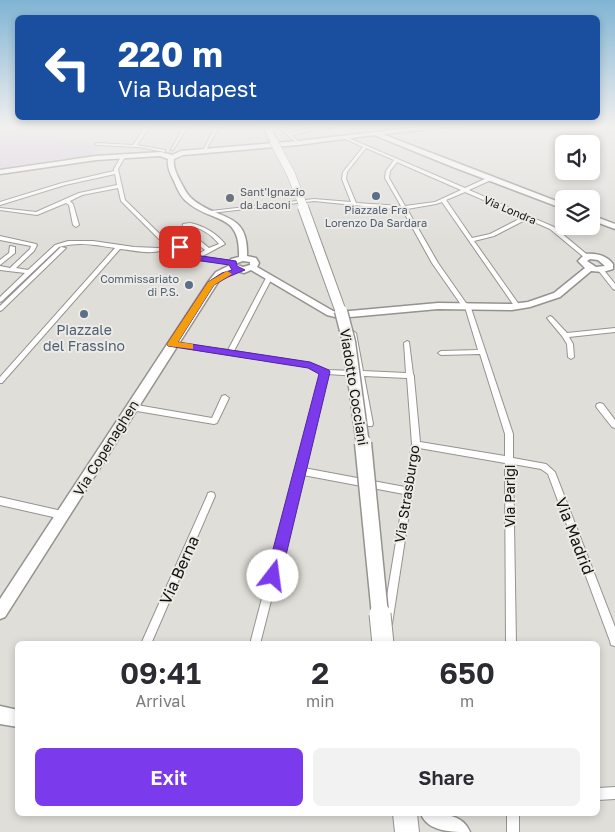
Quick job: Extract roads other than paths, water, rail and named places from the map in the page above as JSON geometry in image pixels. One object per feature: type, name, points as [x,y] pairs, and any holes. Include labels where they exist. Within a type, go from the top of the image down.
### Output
[{"type":"highway","name":"Viadotto Cocciani","points":[[286,165],[341,310],[348,342],[359,406],[383,641]]},
{"type":"highway","points":[[404,816],[407,832]]},
{"type":"street","points":[[0,172],[49,165]]},
{"type":"street","points":[[119,165],[116,172],[123,200],[185,256]]},
{"type":"street","points":[[170,165],[186,196],[193,203],[231,222],[240,230],[244,240],[243,258],[236,267]]},
{"type":"street","points":[[350,165],[344,172],[344,180],[354,204]]},
{"type":"street","name":"Via Parigi","points":[[393,165],[386,176],[435,263],[466,305],[509,434],[512,641]]},
{"type":"street","name":"Via Londra","points":[[405,165],[556,230],[587,257]]},
{"type":"street","points":[[454,165],[555,204]]},
{"type":"street","points":[[0,204],[64,184],[116,172]]},
{"type":"street","points":[[211,212],[308,200],[403,208],[427,206],[489,179]]},
{"type":"street","points":[[0,209],[37,214],[81,194],[119,186]]},
{"type":"street","points":[[443,200],[517,306]]},
{"type":"street","points":[[67,201],[71,204],[76,225]]},
{"type":"street","points":[[472,240],[495,234],[527,218]]},
{"type":"street","points":[[600,221],[615,227]]},
{"type":"street","points":[[194,258],[220,246],[222,243],[200,228],[185,225],[185,232],[208,250]]},
{"type":"street","points":[[167,253],[174,247],[182,233]]},
{"type":"street","points":[[0,238],[34,245],[32,250],[11,270]]},
{"type":"street","points":[[0,300],[57,246],[70,241],[120,248],[159,250],[236,267],[253,268],[330,313],[339,315],[466,305],[517,306],[530,304],[557,295],[590,268]]},
{"type":"street","points":[[0,309],[63,248],[84,243]]},
{"type":"street","points":[[159,250],[162,246],[174,247]]},
{"type":"street","points":[[0,263],[12,253],[12,247]]},
{"type":"street","points":[[0,381],[120,248]]},
{"type":"street","points":[[587,257],[606,257],[610,266],[601,270],[590,268],[582,261],[587,257]]},
{"type":"street","points":[[243,258],[255,261],[253,268]]},
{"type":"street","name":"Via Copenaghen","points":[[1,610],[211,284],[236,267]]},
{"type":"street","points":[[0,268],[29,272]]},
{"type":"street","points":[[601,270],[615,288]]},
{"type":"street","points":[[230,353],[269,278]]},
{"type":"street","points":[[550,318],[565,335],[570,344],[572,357]]},
{"type":"street","points":[[565,335],[615,330]]},
{"type":"street","points":[[353,333],[369,424]]},
{"type":"street","name":"Via Strasburgo","points":[[383,641],[416,444],[408,343]]},
{"type":"street","points":[[172,344],[310,365],[325,372],[411,376]]},
{"type":"street","points":[[442,353],[483,352]]},
{"type":"street","points":[[256,641],[325,372]]},
{"type":"street","points":[[131,407],[214,421],[225,398]]},
{"type":"street","points":[[600,406],[615,425]]},
{"type":"street","points":[[416,444],[510,460]]},
{"type":"street","name":"Via Madrid","points":[[510,460],[543,466],[551,472],[615,641]]},
{"type":"street","points":[[301,471],[408,491]]},
{"type":"street","name":"Via Berna","points":[[147,641],[211,496]]},
{"type":"street","points":[[0,502],[62,515]]},
{"type":"street","points":[[0,715],[15,718]]},
{"type":"street","points":[[600,794],[615,793]]},
{"type":"street","points":[[433,816],[460,832]]},
{"type":"street","points":[[512,816],[513,832]]},
{"type":"place","name":"Piazzale Fra Lorenzo Da Sardara","points":[[376,196]]},
{"type":"place","name":"Sant'Ignazio da Laconi","points":[[230,198]]},
{"type":"place","name":"Commissariato di P.S.","points":[[189,285]]},
{"type":"place","name":"Piazzale del Frassino","points":[[84,314]]}]
